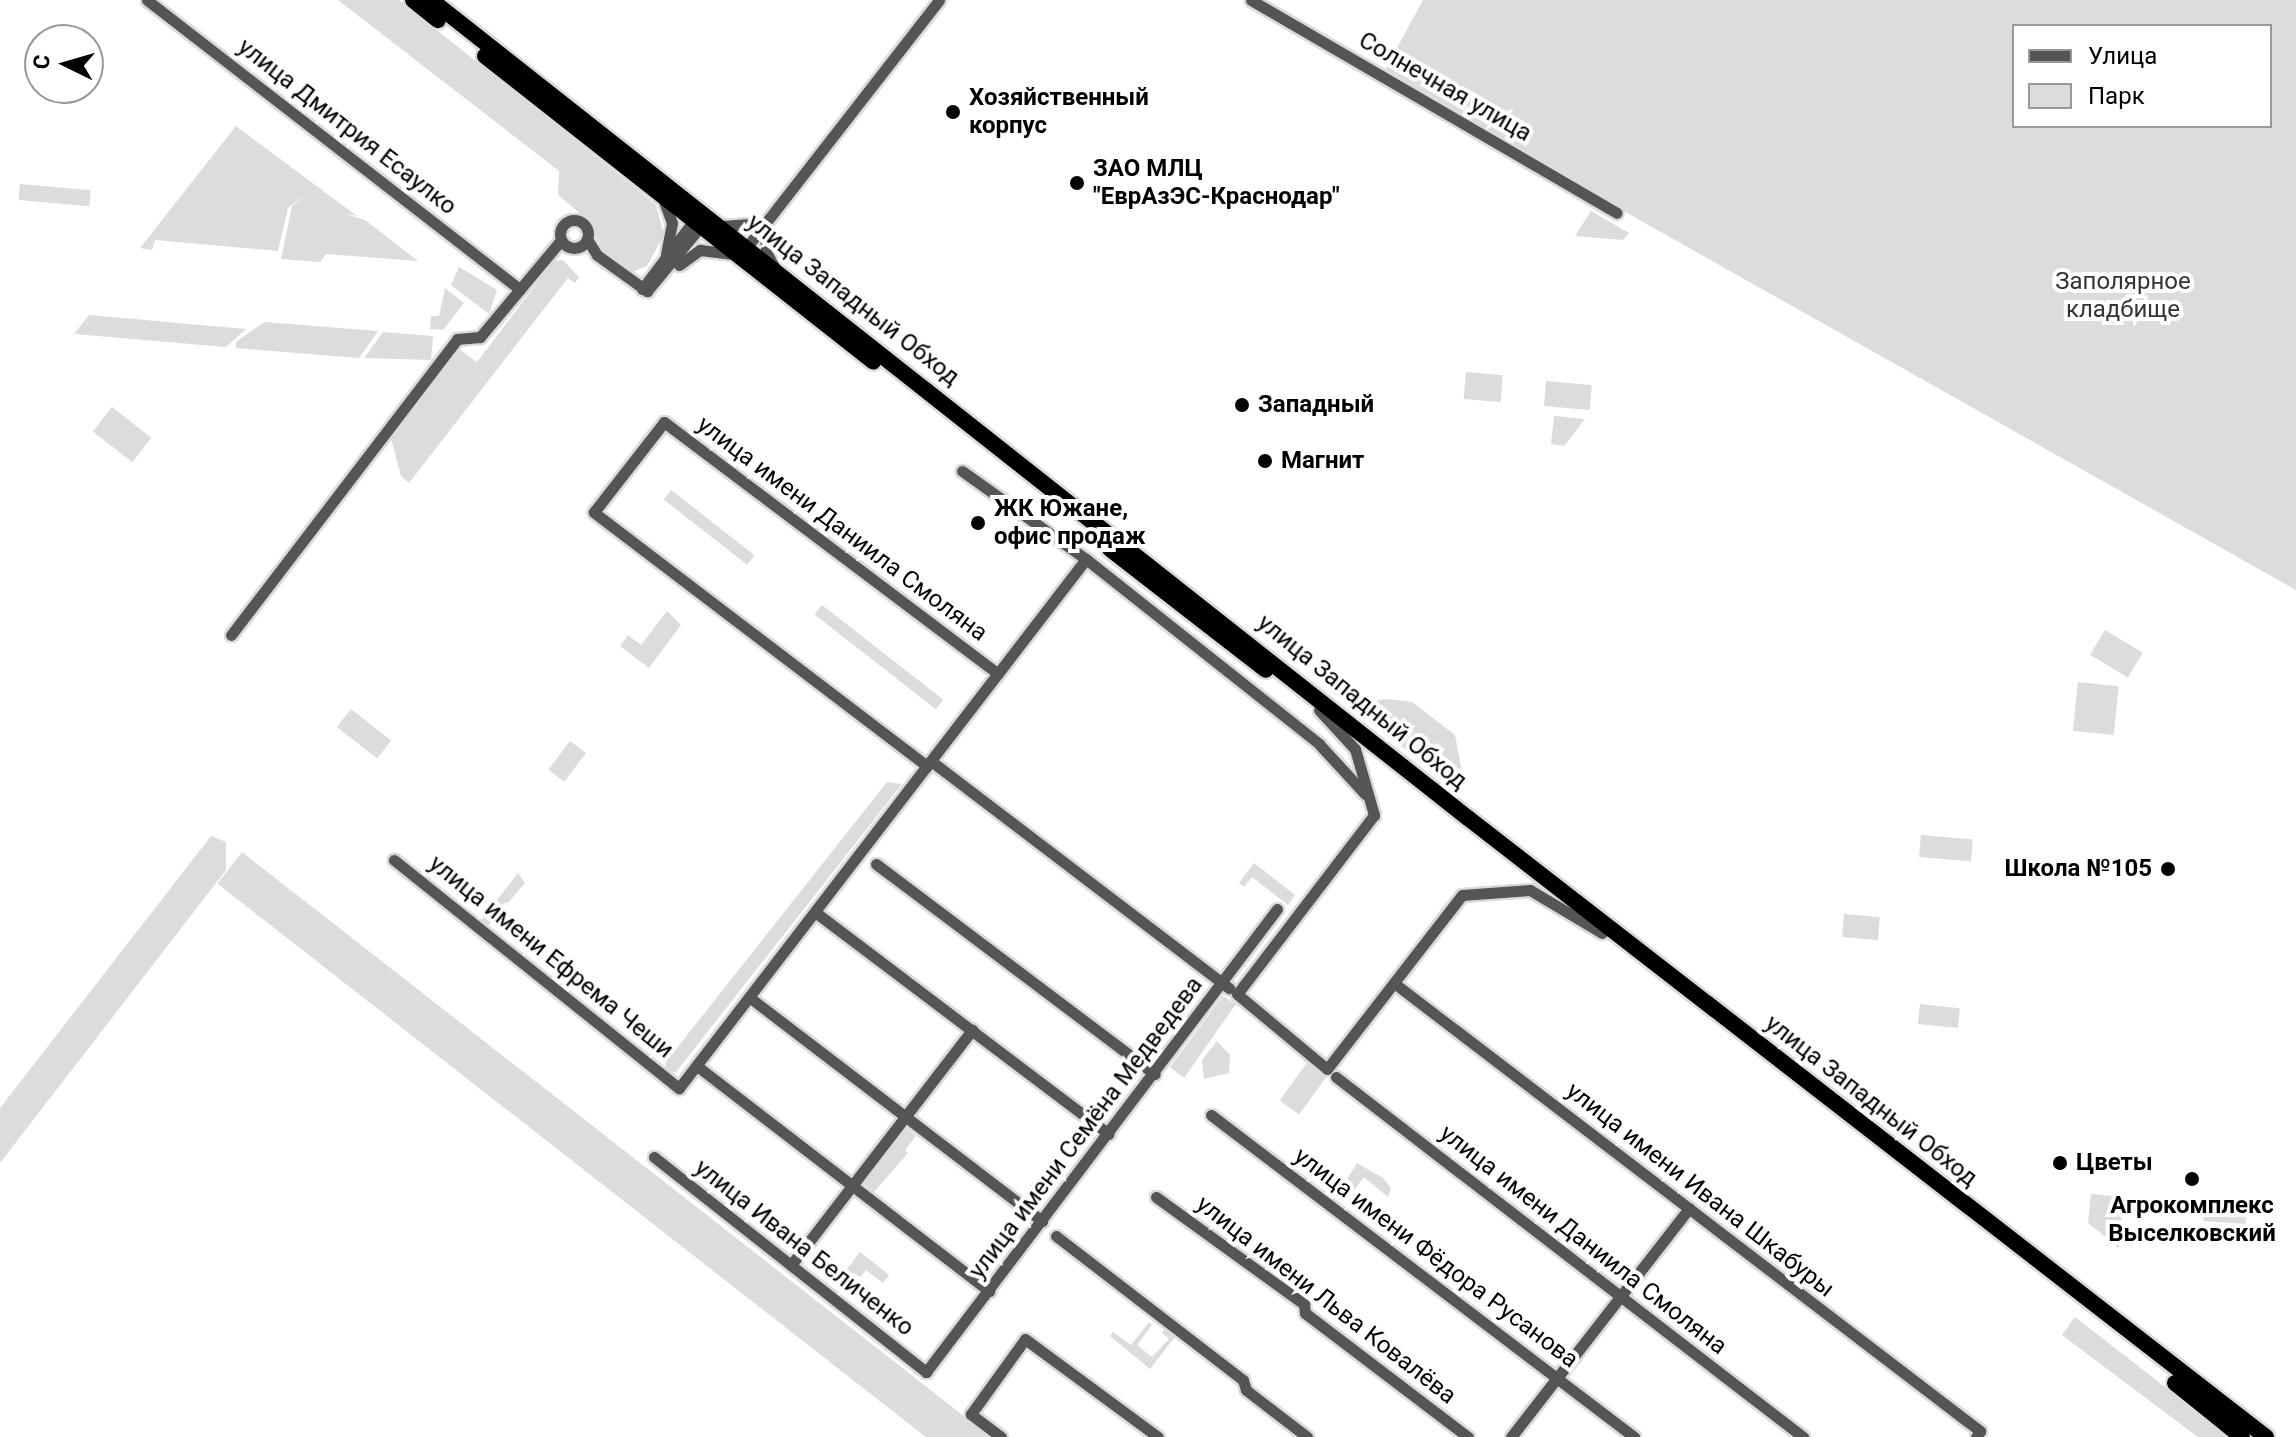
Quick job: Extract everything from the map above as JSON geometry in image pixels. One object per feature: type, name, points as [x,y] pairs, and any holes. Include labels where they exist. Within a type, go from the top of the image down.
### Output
[{"type":"highway","name":"улица Западный Обход","points":[[413,0],[650,186],[705,220]]},
{"type":"highway","name":"улица Западный Обход","points":[[431,0],[745,255],[2242,1437]]},
{"type":"highway","name":"улица Западный Обход","points":[[745,255],[776,268],[1480,827],[2266,1437]]},
{"type":"street","name":"улица Дмитрия Есаулко","points":[[147,0],[520,289]]},
{"type":"street","points":[[642,289],[654,286],[700,250],[745,255],[765,223],[939,0]]},
{"type":"street","name":"Солнечная улица","points":[[1251,0],[1617,213]]},
{"type":"street","points":[[650,186],[670,211],[672,234],[664,258]]},
{"type":"street","points":[[231,635],[457,339],[480,337],[561,240],[562,226],[575,219],[586,226],[587,239],[597,255],[642,289]]},
{"type":"street","points":[[705,220],[741,229],[765,223]]},
{"type":"street","points":[[642,289],[664,258],[705,220]]},
{"type":"street","points":[[654,286],[705,220]]},
{"type":"street","points":[[765,223],[766,252],[776,268]]},
{"type":"street","points":[[561,240],[572,248],[587,239]]},
{"type":"street","name":"улица имени Даниила Смоляна","points":[[998,674],[664,422],[594,512],[1237,994],[1327,1069],[1394,983]]},
{"type":"street","points":[[962,471],[1086,559],[1319,744],[1368,798]]},
{"type":"street","points":[[989,1291],[697,1066],[1086,559]]},
{"type":"street","points":[[1237,994],[1374,815],[1355,749],[1319,710]]},
{"type":"street","name":"улица имени Ефрема Чеши","points":[[394,860],[679,1088],[697,1066]]},
{"type":"street","points":[[876,864],[1155,1074]]},
{"type":"street","points":[[1394,983],[1462,895],[1530,890],[1602,933]]},
{"type":"street","name":"улица имени Семёна Медведева","points":[[926,1372],[1223,985],[1277,909]]},
{"type":"street","points":[[815,912],[1109,1134]]},
{"type":"street","name":"улица имени Ивана Шкабуры","points":[[1394,983],[1978,1434]]},
{"type":"street","points":[[749,997],[1042,1221]]},
{"type":"street","points":[[791,1265],[972,1030]]},
{"type":"street","name":"улица имени Даниила Смоляна","points":[[1336,1077],[1803,1437]]},
{"type":"street","name":"улица имени Фёдора Русанова","points":[[1211,1115],[1634,1437]]},
{"type":"street","name":"улица Ивана Беличенко","points":[[654,1157],[926,1372]]},
{"type":"street","name":"улица имени Льва Ковалёва","points":[[1156,1197],[1304,1304],[1305,1313],[1468,1437]]},
{"type":"street","points":[[1511,1437],[1689,1208]]},
{"type":"street","points":[[1056,1236],[1243,1380],[1246,1390],[1307,1437]]},
{"type":"street","points":[[1001,1437],[971,1414],[1025,1339],[1158,1437]]},
{"type":"green space","points":[[338,0],[399,0],[656,205],[664,235],[647,266],[632,272],[604,252],[587,219],[558,195],[559,171]]},
{"type":"green space","name":"Заполярное кладбище","points":[[1423,0],[2296,0],[2296,590],[1636,218],[1385,70]]},
{"type":"green space","points":[[236,126],[357,216],[343,213],[365,220],[418,261],[326,254],[320,262],[281,259],[292,206],[307,193],[288,208],[278,251],[155,240],[152,250],[140,248]]},
{"type":"green space","points":[[20,184],[91,190],[89,206],[19,200]]},
{"type":"green space","points":[[1591,211],[1629,233],[1623,240],[1575,236]]},
{"type":"green space","points":[[563,260],[579,277],[575,283],[568,278],[409,483],[401,476],[391,438],[459,349],[477,362],[554,261]]},
{"type":"green space","points":[[459,267],[497,290],[489,314],[451,285]]},
{"type":"green space","points":[[445,288],[464,303],[443,330],[430,329],[431,316],[439,316]]},
{"type":"green space","points":[[89,315],[246,329],[226,347],[74,334]]},
{"type":"green space","points":[[264,322],[378,331],[359,358],[236,348],[236,342]]},
{"type":"green space","points":[[383,332],[433,336],[431,360],[364,358]]},
{"type":"green space","points":[[1466,372],[1503,375],[1501,402],[1464,399]]},
{"type":"green space","points":[[1546,381],[1592,385],[1590,410],[1544,406]]},
{"type":"green space","points":[[112,407],[151,438],[132,462],[93,431]]},
{"type":"green space","points":[[1554,416],[1585,419],[1564,446],[1551,444]]},
{"type":"green space","points":[[671,490],[755,555],[747,565],[664,499]]},
{"type":"green space","points":[[822,605],[943,700],[936,709],[815,614]]},
{"type":"green space","points":[[667,611],[681,625],[649,668],[620,646],[628,635],[641,645]]},
{"type":"green space","points":[[2105,630],[2143,653],[2128,678],[2090,655]]},
{"type":"green space","points":[[2078,682],[2119,686],[2114,735],[2073,731]]},
{"type":"green space","points":[[1386,699],[1412,702],[1455,735],[1462,772],[1457,784],[1453,786],[1361,715],[1363,703]]},
{"type":"green space","points":[[351,709],[391,740],[377,759],[337,727]]},
{"type":"green space","points":[[570,741],[586,753],[564,782],[548,770]]},
{"type":"green space","points":[[887,782],[902,784],[676,1072],[668,1072],[665,1063]]},
{"type":"green space","points":[[1921,835],[1973,840],[1971,861],[1919,857]]},
{"type":"green space","points":[[211,836],[226,842],[226,870],[0,1163],[0,1108]]},
{"type":"green space","points":[[242,852],[987,1434],[985,1437],[926,1437],[217,884]]},
{"type":"green space","points":[[1254,863],[1295,895],[1288,905],[1252,877],[1244,887],[1239,883]]},
{"type":"green space","points":[[518,873],[525,883],[488,926],[481,920]]},
{"type":"green space","points":[[1844,914],[1880,917],[1878,940],[1842,937]]},
{"type":"green space","points":[[1223,996],[1236,1004],[1184,1078],[1170,1067]]},
{"type":"green space","points":[[1920,1004],[1960,1008],[1958,1028],[1918,1024]]},
{"type":"green space","points":[[1217,1041],[1230,1055],[1229,1073],[1204,1079],[1202,1060]]},
{"type":"green space","points":[[1309,1060],[1328,1074],[1299,1115],[1280,1100]]},
{"type":"green space","points":[[905,1127],[916,1136],[905,1150],[908,1153],[874,1192],[862,1182]]},
{"type":"green space","points":[[1357,1163],[1383,1178],[1391,1188],[1388,1197],[1364,1177],[1345,1202],[1333,1192],[1343,1186]]},
{"type":"green space","points":[[2091,1194],[2123,1197],[2119,1248],[2088,1223]]},
{"type":"green space","points":[[2205,1199],[2247,1202],[2245,1224],[2203,1221]]},
{"type":"green space","points":[[860,1252],[889,1275],[883,1283],[866,1270],[860,1277],[854,1273],[841,1290],[835,1285]]},
{"type":"green space","points":[[2075,1317],[2227,1437],[2198,1437],[2062,1335]]},
{"type":"green space","points":[[1149,1322],[1152,1325],[1137,1345],[1152,1357],[1169,1339],[1162,1333],[1165,1329],[1175,1337],[1150,1369],[1110,1336],[1113,1332],[1131,1345]]},
{"type":"place","name":"Хозяйственный корпус","points":[[953,112]]},
{"type":"place","name":"ЗАО МЛЦ \"ЕврАзЭС-Краснодар\"","points":[[1077,183]]},
{"type":"place","name":"Западный","points":[[1242,405]]},
{"type":"place","name":"Магнит","points":[[1265,461]]},
{"type":"place","name":"ЖК Южане, офис продаж","points":[[978,523]]},
{"type":"place","name":"Школа №105","points":[[2168,869]]},
{"type":"place","name":"Цветы","points":[[2060,1163]]},
{"type":"place","name":"Агрокомплекс Выселковский","points":[[2192,1179]]}]
